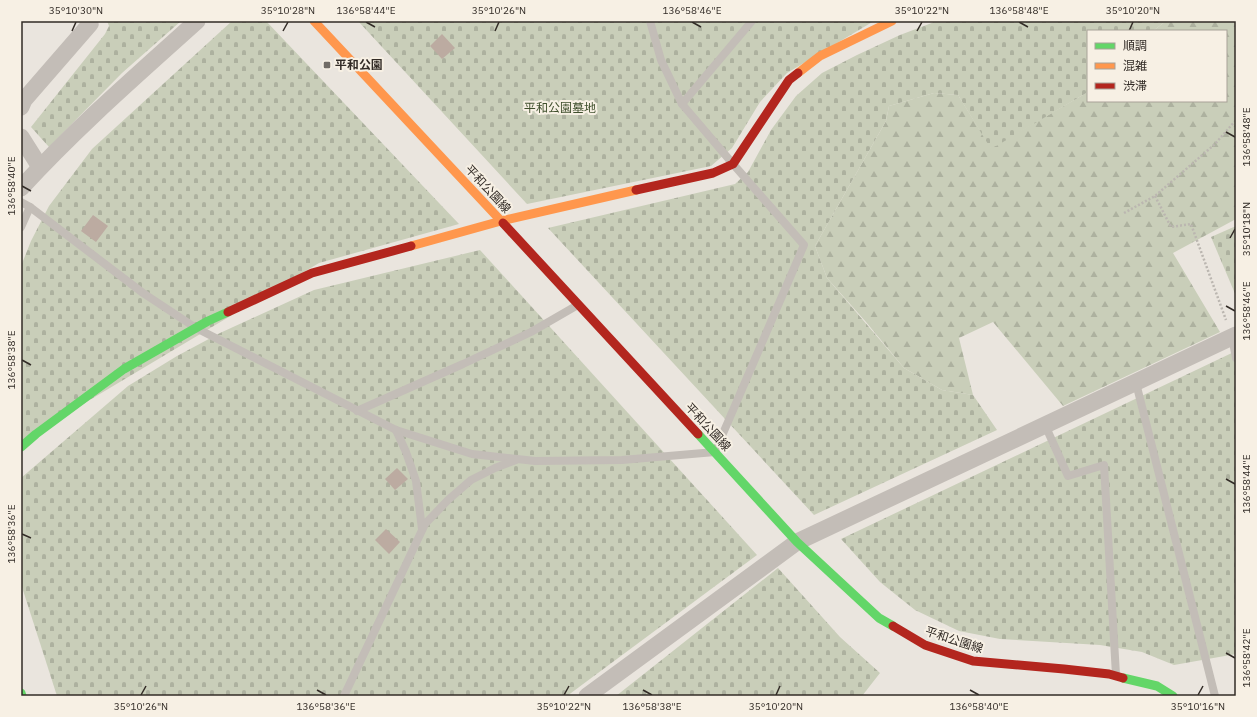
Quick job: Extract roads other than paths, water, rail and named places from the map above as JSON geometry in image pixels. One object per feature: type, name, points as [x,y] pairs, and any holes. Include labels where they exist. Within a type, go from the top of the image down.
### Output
[{"type":"street","points":[[21,107],[24,100],[90,24],[88,21]]},
{"type":"street","points":[[21,188],[40,167],[128,82],[197,21]]},
{"type":"street","name":"平和公園線","points":[[314,21],[501,220],[797,542],[878,618],[925,645],[973,661],[1064,669],[1116,676],[1157,686],[1173,696]]},
{"type":"street","points":[[21,447],[36,434],[124,369],[208,320],[312,273],[501,220],[713,173],[733,164],[789,80],[820,56],[892,21]]},
{"type":"street","points":[[21,137],[40,167]]},
{"type":"street","points":[[595,694],[797,542],[1234,336]]},
{"type":"street","points":[[21,692],[22,696]]},
{"type":"lane","points":[[21,202],[30,207],[143,293],[196,328],[396,430],[472,454],[535,461],[622,460],[715,452],[804,245],[682,104],[661,60],[650,21]]},
{"type":"lane","points":[[682,104],[752,21]]},
{"type":"lane","points":[[21,227],[30,207]]},
{"type":"lane","points":[[358,411],[531,332],[578,304]]},
{"type":"lane","points":[[1234,336],[1236,358]]},
{"type":"lane","points":[[1136,383],[1215,696]]},
{"type":"lane","points":[[1045,426],[1068,476],[1104,465],[1116,676]]},
{"type":"lane","points":[[396,430],[406,452],[416,481],[422,530]]},
{"type":"lane","points":[[344,696],[425,524],[448,500],[471,480],[519,459]]},
{"type":"place","name":"平和公園","points":[[327,65]]},
{"type":"park label","name":"平和公園墓地","points":[[560,108]]}]
